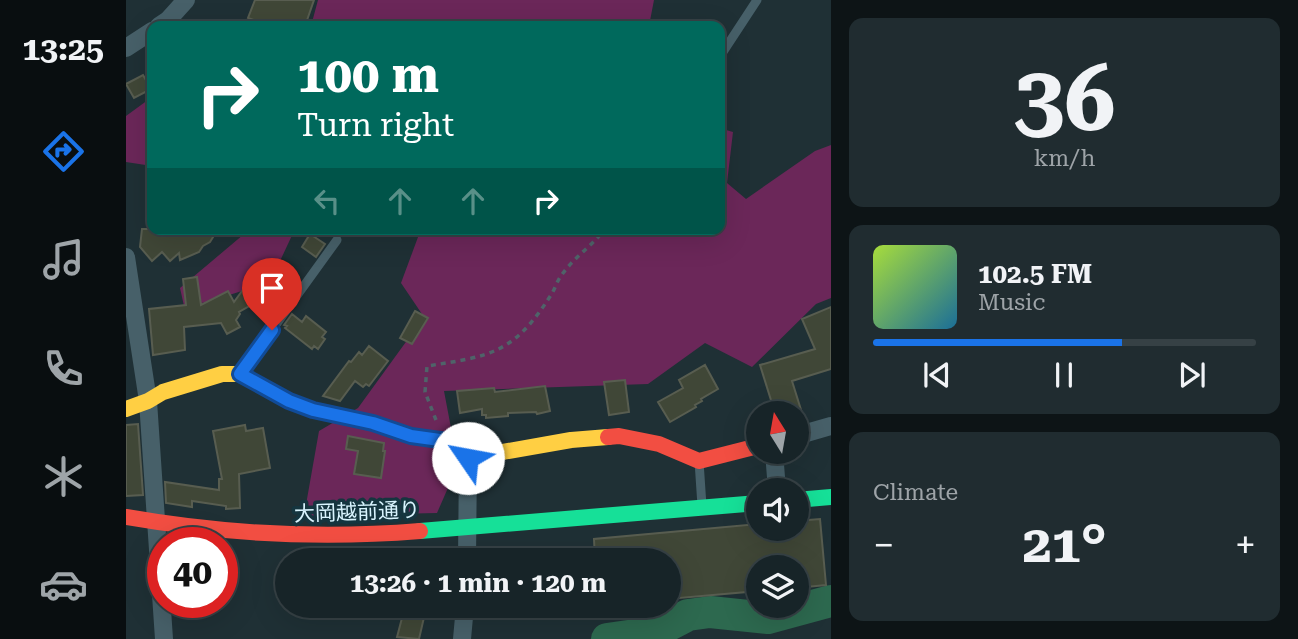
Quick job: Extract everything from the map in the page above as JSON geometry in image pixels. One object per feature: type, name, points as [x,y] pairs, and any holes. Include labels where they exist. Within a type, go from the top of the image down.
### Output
[{"type":"street","points":[[162,0],[163,21]]},
{"type":"street","points":[[165,21],[186,0]]},
{"type":"street","points":[[126,48],[147,34]]},
{"type":"street","points":[[126,257],[148,401],[164,639]]},
{"type":"street","points":[[126,409],[163,392],[222,374],[240,374],[289,401],[313,410],[373,423],[411,436],[447,441],[468,458],[570,440],[619,436],[659,444],[699,461],[746,449]]},
{"type":"street","points":[[809,432],[831,426]]},
{"type":"street","points":[[467,548],[468,458]]},
{"type":"street","points":[[809,499],[831,497]]},
{"type":"street","name":"大岡越前通り","points":[[126,517],[222,531],[285,536],[383,534],[746,504]]},
{"type":"street","points":[[462,639],[464,618]]},
{"type":"lane","points":[[725,49],[757,0]]},
{"type":"lane","points":[[240,374],[337,240]]},
{"type":"lane","points":[[699,461],[702,508]]},
{"type":"path","points":[[447,441],[430,408],[425,391],[428,366],[475,358],[506,346],[527,329],[553,293],[561,275],[599,235]]},
{"type":"shaded area","points":[[318,0],[654,0],[650,21],[312,21]]},
{"type":"shaded area","points":[[147,101],[147,165],[126,162],[126,116]]},
{"type":"shaded area","points":[[725,130],[733,132],[727,183],[746,199],[815,151],[831,145],[831,298],[816,304],[752,367],[705,343],[648,384],[444,391],[458,465],[437,513],[304,516],[319,431],[358,408],[424,317],[401,283],[419,235],[725,235]]},
{"type":"shaded area","points":[[243,235],[292,235],[280,261],[245,290],[184,306],[180,288]]},
{"type":"building","points":[[255,0],[314,0],[307,21],[256,21],[248,18]]},
{"type":"building","points":[[143,75],[147,82],[147,91],[134,98],[126,84]]},
{"type":"building","points":[[142,229],[147,229],[147,235],[214,235],[199,252],[180,260],[179,253],[170,261],[162,252],[152,261],[140,247]]},
{"type":"building","points":[[309,235],[325,244],[316,257],[302,247]]},
{"type":"building","points":[[266,275],[279,285],[283,280],[294,288],[273,317],[255,303],[239,312],[236,320],[240,327],[227,334],[221,323],[184,327],[185,350],[153,355],[149,309],[186,305],[183,279],[197,277],[201,305],[228,291],[234,302],[245,287],[253,293]]},
{"type":"building","points":[[831,307],[831,369],[792,381],[798,401],[771,401],[760,365],[815,349],[802,319]]},
{"type":"building","points":[[415,311],[428,318],[412,344],[400,338]]},
{"type":"building","points":[[292,314],[302,322],[306,316],[326,332],[318,349],[314,346],[312,349],[285,328],[287,326],[284,325]]},
{"type":"building","points":[[369,346],[388,361],[369,386],[366,384],[363,387],[355,381],[340,401],[323,396],[349,361],[359,352],[362,355]]},
{"type":"building","points":[[705,365],[718,389],[701,399],[696,407],[670,422],[658,402],[683,388],[679,380]]},
{"type":"building","points":[[625,380],[629,412],[609,415],[604,382]]},
{"type":"building","points":[[545,386],[550,411],[537,414],[508,413],[508,416],[486,418],[486,415],[482,415],[482,409],[460,413],[457,391],[494,388],[495,392]]},
{"type":"building","points":[[138,424],[143,495],[126,496],[126,425]]},
{"type":"building","points":[[245,425],[246,431],[263,428],[270,468],[239,474],[240,508],[226,509],[226,506],[192,501],[192,507],[166,503],[165,482],[219,490],[219,479],[222,479],[213,431]]},
{"type":"building","points":[[348,436],[384,443],[381,478],[354,474],[358,451],[346,449]]},
{"type":"building","points":[[820,519],[826,585],[809,587],[809,555],[746,555],[746,592],[681,598],[681,548],[594,548],[594,539],[746,525],[746,541],[809,541],[809,520]]},
{"type":"building","points":[[402,618],[424,618],[419,639],[397,637]]},
{"type":"waterway","points":[[607,639],[656,632],[688,615],[710,612],[768,618],[831,601]]},
{"type":"traffic: fast","points":[[809,499],[831,497]]},
{"type":"traffic: fast","points":[[420,531],[746,504]]},
{"type":"traffic: slow","points":[[126,409],[163,392],[222,374],[240,374],[289,401],[313,410],[373,423],[410,436],[447,441],[468,458],[571,440],[608,437]]},
{"type":"traffic: jam","points":[[608,437],[619,436],[659,444],[699,461],[746,449]]},
{"type":"traffic: jam","points":[[126,517],[236,531],[309,535],[420,531]]},
{"type":"route","points":[[272,330],[240,374],[289,401],[313,410],[373,423],[411,436],[447,441],[468,458]]}]
